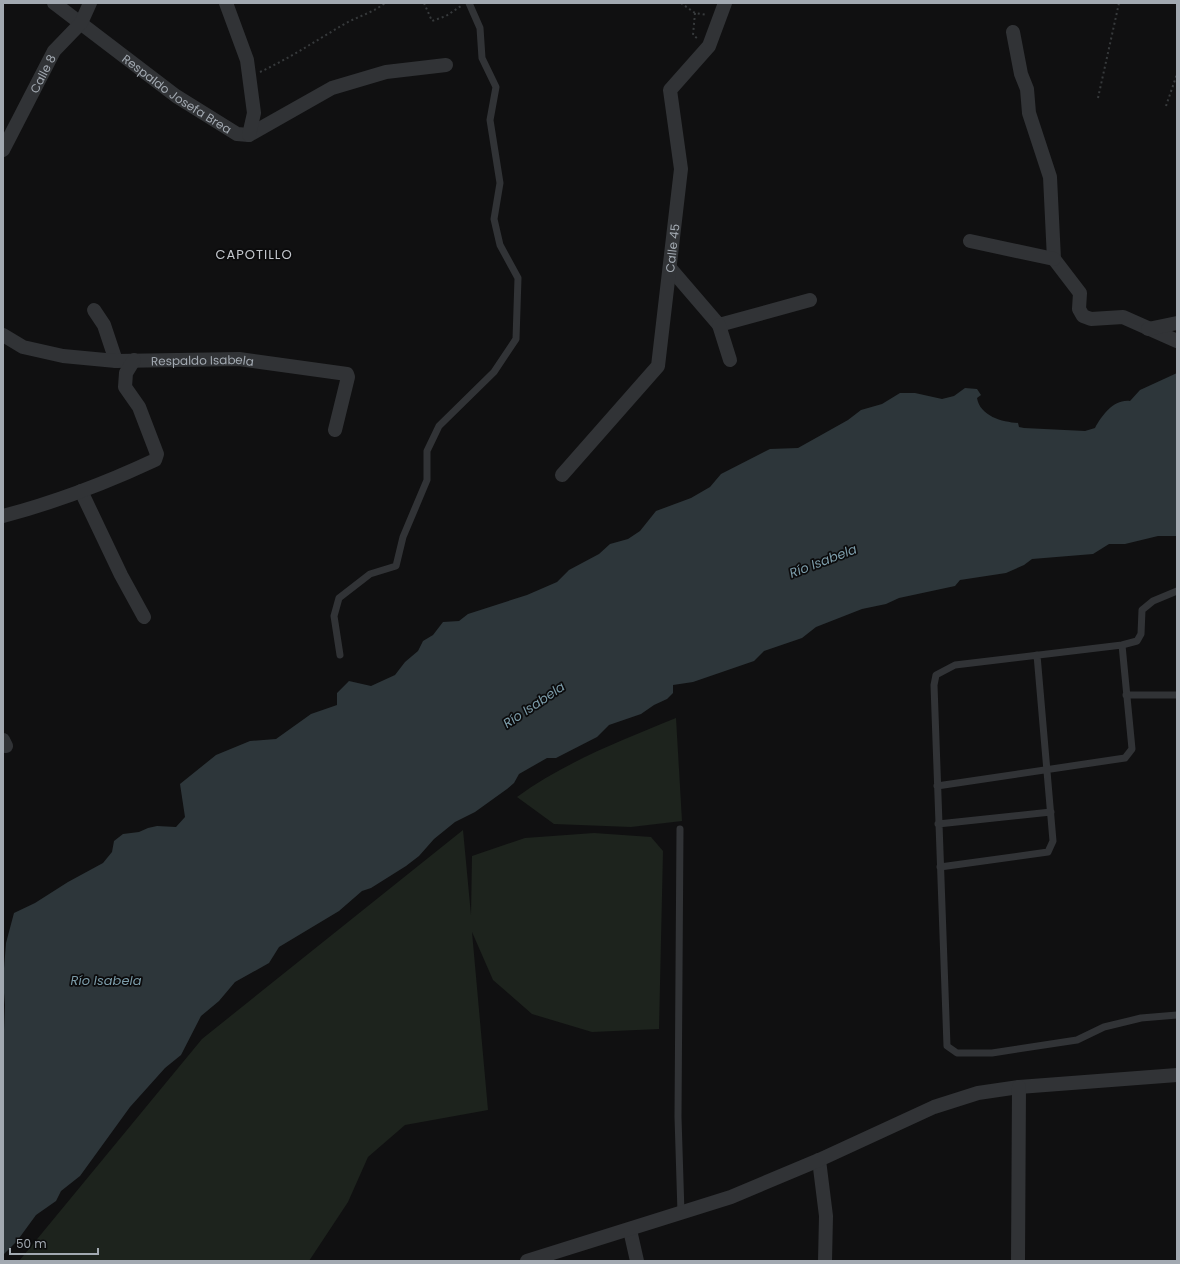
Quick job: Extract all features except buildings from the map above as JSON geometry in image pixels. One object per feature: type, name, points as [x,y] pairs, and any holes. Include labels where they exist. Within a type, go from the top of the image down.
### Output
[{"type":"street","name":"Respaldo Josefa Brea","points":[[54,3],[176,96],[237,134],[249,135],[332,88],[386,72],[446,65]]},
{"type":"street","name":"Calle 8","points":[[3,150],[54,51],[81,23],[90,3]]},
{"type":"street","points":[[226,3],[247,60],[254,113],[249,135]]},
{"type":"street","name":"Calle 45","points":[[562,475],[658,366],[681,169],[670,90],[709,46],[725,3]]},
{"type":"street","points":[[1013,32],[1021,74],[1027,89],[1029,113],[1050,177],[1054,259],[1080,293],[1079,309],[1083,316],[1091,319],[1123,317],[1177,341]]},
{"type":"street","points":[[970,241],[1054,259]]},
{"type":"street","points":[[670,268],[719,325],[730,360]]},
{"type":"street","points":[[719,325],[810,300]]},
{"type":"street","points":[[94,310],[104,326],[116,361]]},
{"type":"street","points":[[1148,329],[1177,323]]},
{"type":"street","name":"Respaldo Isabela","points":[[3,335],[23,347],[62,356],[116,361],[239,359],[347,374],[348,377],[335,430]]},
{"type":"street","points":[[3,516],[36,508],[117,478],[156,460],[157,457],[139,407],[125,387],[126,373],[134,360]]},
{"type":"street","points":[[81,491],[121,575],[144,617]]},
{"type":"street","points":[[527,1261],[630,1230],[731,1197],[819,1160],[934,1107],[978,1093],[1018,1087],[1177,1075]]},
{"type":"street","points":[[1018,1087],[1018,1261]]},
{"type":"street","points":[[819,1160],[826,1216],[825,1261]]},
{"type":"street","points":[[630,1230],[637,1261]]},
{"type":"lane","points":[[340,655],[334,616],[340,598],[370,574],[396,566],[403,536],[427,480],[427,451],[439,426],[494,372],[516,339],[518,278],[500,246],[494,219],[500,183],[490,120],[496,87],[482,58],[480,28],[469,3]]},
{"type":"lane","points":[[1177,591],[1153,601],[1142,610],[1141,634],[1137,641],[1122,645],[954,665],[936,675],[934,686],[947,1046],[957,1053],[992,1053],[1076,1040],[1104,1028],[1141,1018],[1177,1015]]},
{"type":"lane","points":[[937,786],[1125,758],[1132,749],[1122,645]]},
{"type":"lane","points":[[940,867],[1048,852],[1052,841],[1051,812],[1046,770],[1037,655]]},
{"type":"lane","points":[[1126,695],[1177,695]]},
{"type":"lane","points":[[938,824],[1051,812]]},
{"type":"lane","points":[[680,829],[678,1117],[681,1213]]},
{"type":"path","points":[[249,78],[300,52],[342,25],[376,10],[384,3]]},
{"type":"path","points":[[424,3],[432,21],[446,16],[465,3]]},
{"type":"path","points":[[681,3],[695,13],[720,18]]},
{"type":"path","points":[[1098,98],[1119,3]]},
{"type":"path","points":[[695,13],[693,35],[709,46]]},
{"type":"path","points":[[1166,106],[1177,74]]},
{"type":"shaded area","points":[[676,718],[682,821],[631,827],[554,824],[517,797],[535,784],[574,762],[615,743]]},
{"type":"shaded area","points":[[463,830],[471,915],[472,856],[525,838],[594,833],[651,837],[663,851],[659,1029],[592,1032],[532,1014],[493,980],[472,932],[488,1110],[405,1125],[368,1157],[348,1202],[309,1261],[19,1261],[202,1039]]},
{"type":"water","name":"Río Isabela","points":[[1177,373],[1177,536],[1158,536],[1125,544],[1109,544],[1093,554],[1032,559],[1024,565],[1006,573],[960,580],[955,586],[899,598],[886,604],[862,609],[816,627],[802,638],[764,651],[754,661],[693,682],[673,685],[673,693],[667,699],[654,705],[641,714],[609,725],[597,737],[556,758],[547,758],[519,774],[514,783],[507,789],[475,812],[455,822],[434,839],[419,856],[406,866],[371,888],[362,891],[339,911],[279,947],[269,963],[235,982],[219,1001],[201,1016],[181,1055],[165,1068],[130,1107],[80,1176],[61,1191],[56,1201],[36,1215],[17,1241],[3,1255],[3,1054],[5,1005],[3,981],[6,943],[14,913],[35,903],[68,882],[103,863],[112,852],[114,841],[123,834],[139,832],[157,826],[176,827],[185,817],[180,784],[216,755],[250,741],[276,739],[311,714],[337,705],[337,693],[349,681],[371,686],[395,675],[405,662],[418,651],[423,641],[433,635],[443,622],[459,621],[468,614],[527,595],[557,582],[569,570],[599,554],[610,544],[628,539],[640,531],[656,511],[691,498],[710,487],[721,474],[770,449],[798,448],[848,420],[861,410],[882,404],[900,393],[915,393],[942,399],[954,396],[965,388],[977,389],[981,395],[977,398],[979,404],[987,414],[993,417],[1018,423],[1019,427],[1024,428],[1085,431],[1095,428],[1105,413],[1114,405],[1124,401],[1130,401],[1140,390]]},
{"type":"district","name":"CAPOTILLO","points":[[254,254]]}]
